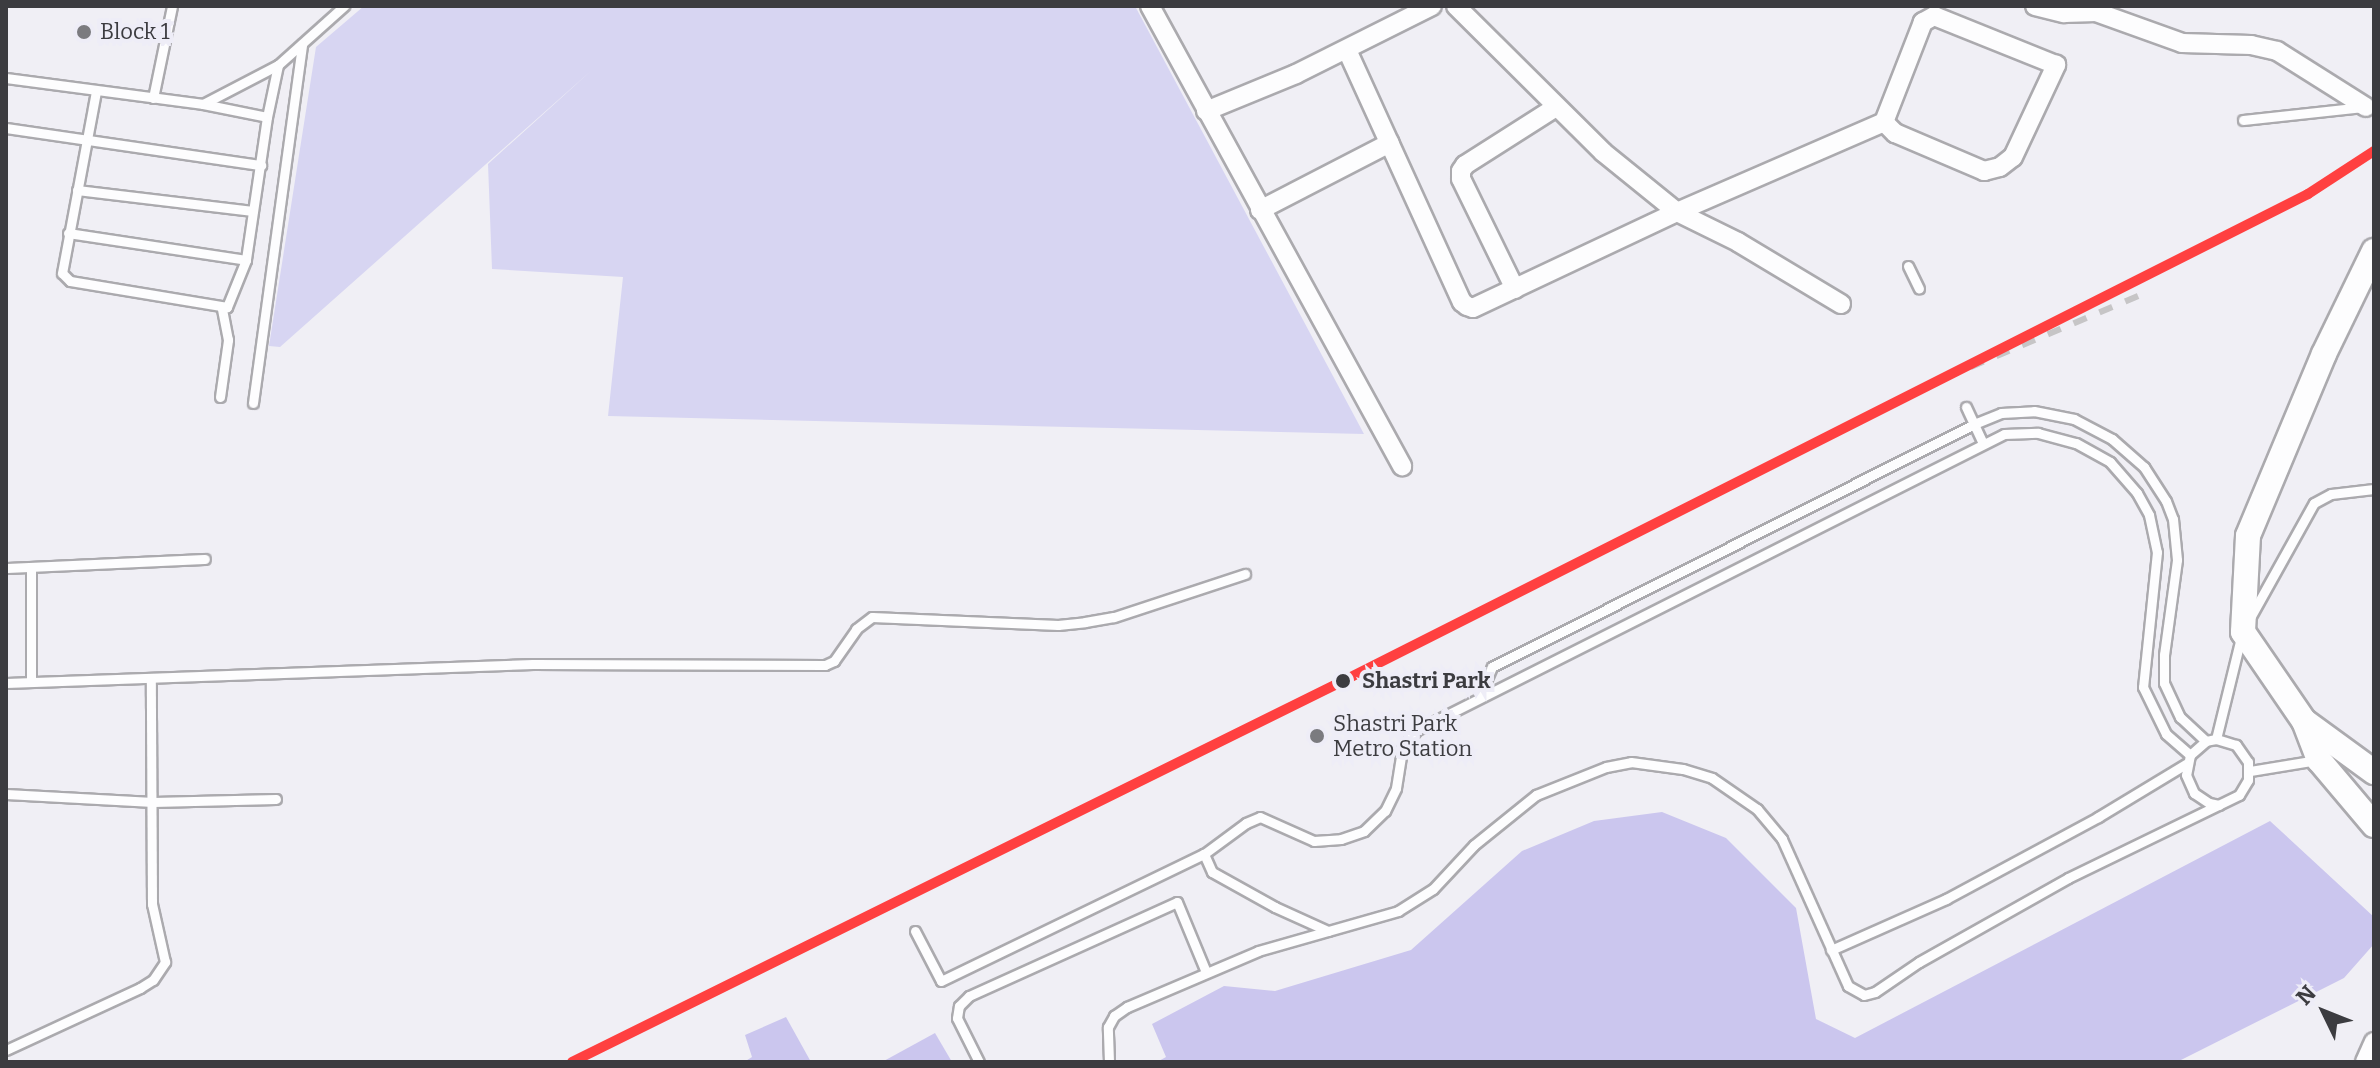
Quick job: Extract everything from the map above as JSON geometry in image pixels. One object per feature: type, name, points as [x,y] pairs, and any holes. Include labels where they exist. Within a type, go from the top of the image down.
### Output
[{"type":"street","points":[[1150,6],[1402,466]]},
{"type":"street","points":[[1206,111],[1347,50],[1432,6]]},
{"type":"street","points":[[1456,6],[1603,152],[1677,212],[1738,242],[1841,304]]},
{"type":"street","points":[[2035,6],[2096,12],[2182,43],[2251,45],[2277,51],[2370,107]]},
{"type":"street","points":[[1347,50],[1462,302],[1473,308],[1677,212],[1884,122],[1923,22],[1934,16],[2056,65],[2013,157],[2000,167],[1984,171],[1895,133],[1884,122]]},
{"type":"street","points":[[1515,289],[1461,179],[1461,171],[1465,165],[1556,107]]},
{"type":"street","points":[[1260,210],[1390,143]]},
{"type":"street","points":[[2374,251],[2324,354],[2248,536],[2243,632],[2304,721],[2319,760],[2374,825]]},
{"type":"street","points":[[2304,721],[2374,772]]},
{"type":"street","points":[[2365,1062],[2374,1042]]},
{"type":"lane","points":[[153,98],[172,6]]},
{"type":"lane","points":[[203,104],[278,65],[344,6]]},
{"type":"lane","points":[[253,403],[302,44]]},
{"type":"lane","points":[[96,91],[61,271],[67,280],[222,308],[232,300],[246,260],[267,117],[278,65]]},
{"type":"lane","points":[[6,78],[203,104],[267,117]]},
{"type":"lane","points":[[2243,120],[2370,107]]},
{"type":"lane","points":[[6,128],[261,165]]},
{"type":"lane","points":[[77,190],[253,211]]},
{"type":"lane","points":[[68,233],[246,260]]},
{"type":"lane","points":[[1908,266],[1919,289]]},
{"type":"lane","points":[[220,397],[228,340],[222,308]]},
{"type":"lane","points":[[1966,407],[1983,443]]},
{"type":"lane","points":[[1109,1062],[1108,1027],[1114,1016],[1258,951],[1398,911],[1421,896],[1500,821],[1536,795],[1606,767],[1631,762],[1654,763],[1712,778],[1757,809],[1782,839],[1848,986],[1858,993],[1875,992],[1919,962],[2068,878],[2239,795],[2250,771],[2244,752],[2236,745],[2211,740],[2180,717],[2164,683],[2176,541],[2166,501],[2144,467],[2112,439],[2074,419],[2020,410],[1974,424],[1492,667],[1480,695]]},
{"type":"lane","points":[[915,931],[941,981],[1204,854],[1260,817],[1314,841],[1341,839],[1364,831],[1385,811],[1396,788],[1402,749],[1417,730],[1480,695],[1983,443],[2021,431],[2056,436],[2103,457],[2137,493],[2149,515],[2157,552],[2143,687],[2166,734],[2188,760],[2188,785],[2194,793],[2219,805]]},
{"type":"lane","points":[[1831,950],[1946,899],[2098,817],[2188,760],[2211,740],[2243,632],[2314,503],[2331,494],[2374,489]]},
{"type":"lane","points":[[6,568],[205,559]]},
{"type":"lane","points":[[31,568],[31,682]]},
{"type":"lane","points":[[6,683],[533,664],[825,665],[834,661],[856,629],[872,617],[1058,625],[1085,622],[1114,617],[1245,574]]},
{"type":"lane","points":[[6,1050],[140,988],[161,971],[165,953],[152,904],[151,680]]},
{"type":"lane","points":[[2250,771],[2319,760]]},
{"type":"lane","points":[[6,794],[153,802],[276,799]]},
{"type":"lane","points":[[1204,854],[1212,872],[1275,907],[1328,931]]},
{"type":"lane","points":[[979,1062],[957,1018],[959,1006],[969,996],[1177,902],[1206,972]]},
{"type":"shaded area","points":[[364,6],[1135,6],[1364,434],[608,416],[623,277],[492,269],[488,164],[592,70],[280,347],[269,346],[316,47]]},
{"type":"shaded area","points":[[1662,812],[1726,838],[1796,908],[1816,1019],[1855,1038],[2270,821],[2374,917],[2374,944],[2344,978],[2177,1062],[1157,1062],[1166,1057],[1152,1024],[1224,986],[1275,991],[1411,950],[1522,851],[1594,821]]},
{"type":"shaded area","points":[[786,1017],[811,1062],[744,1062],[752,1057],[745,1035]]},
{"type":"shaded area","points":[[935,1033],[952,1062],[882,1062]]},
{"type":"railway","points":[[1919,389],[2145,293]]},
{"type":"metro line","name":"1","points":[[572,1062],[1343,681],[2308,194],[2374,151]]},
{"type":"place","name":"Block 1","points":[[84,32]]},
{"type":"place","name":"Shastri Park","points":[[1343,681]]},
{"type":"place","name":"Shastri Park Metro Station","points":[[1317,736]]}]
